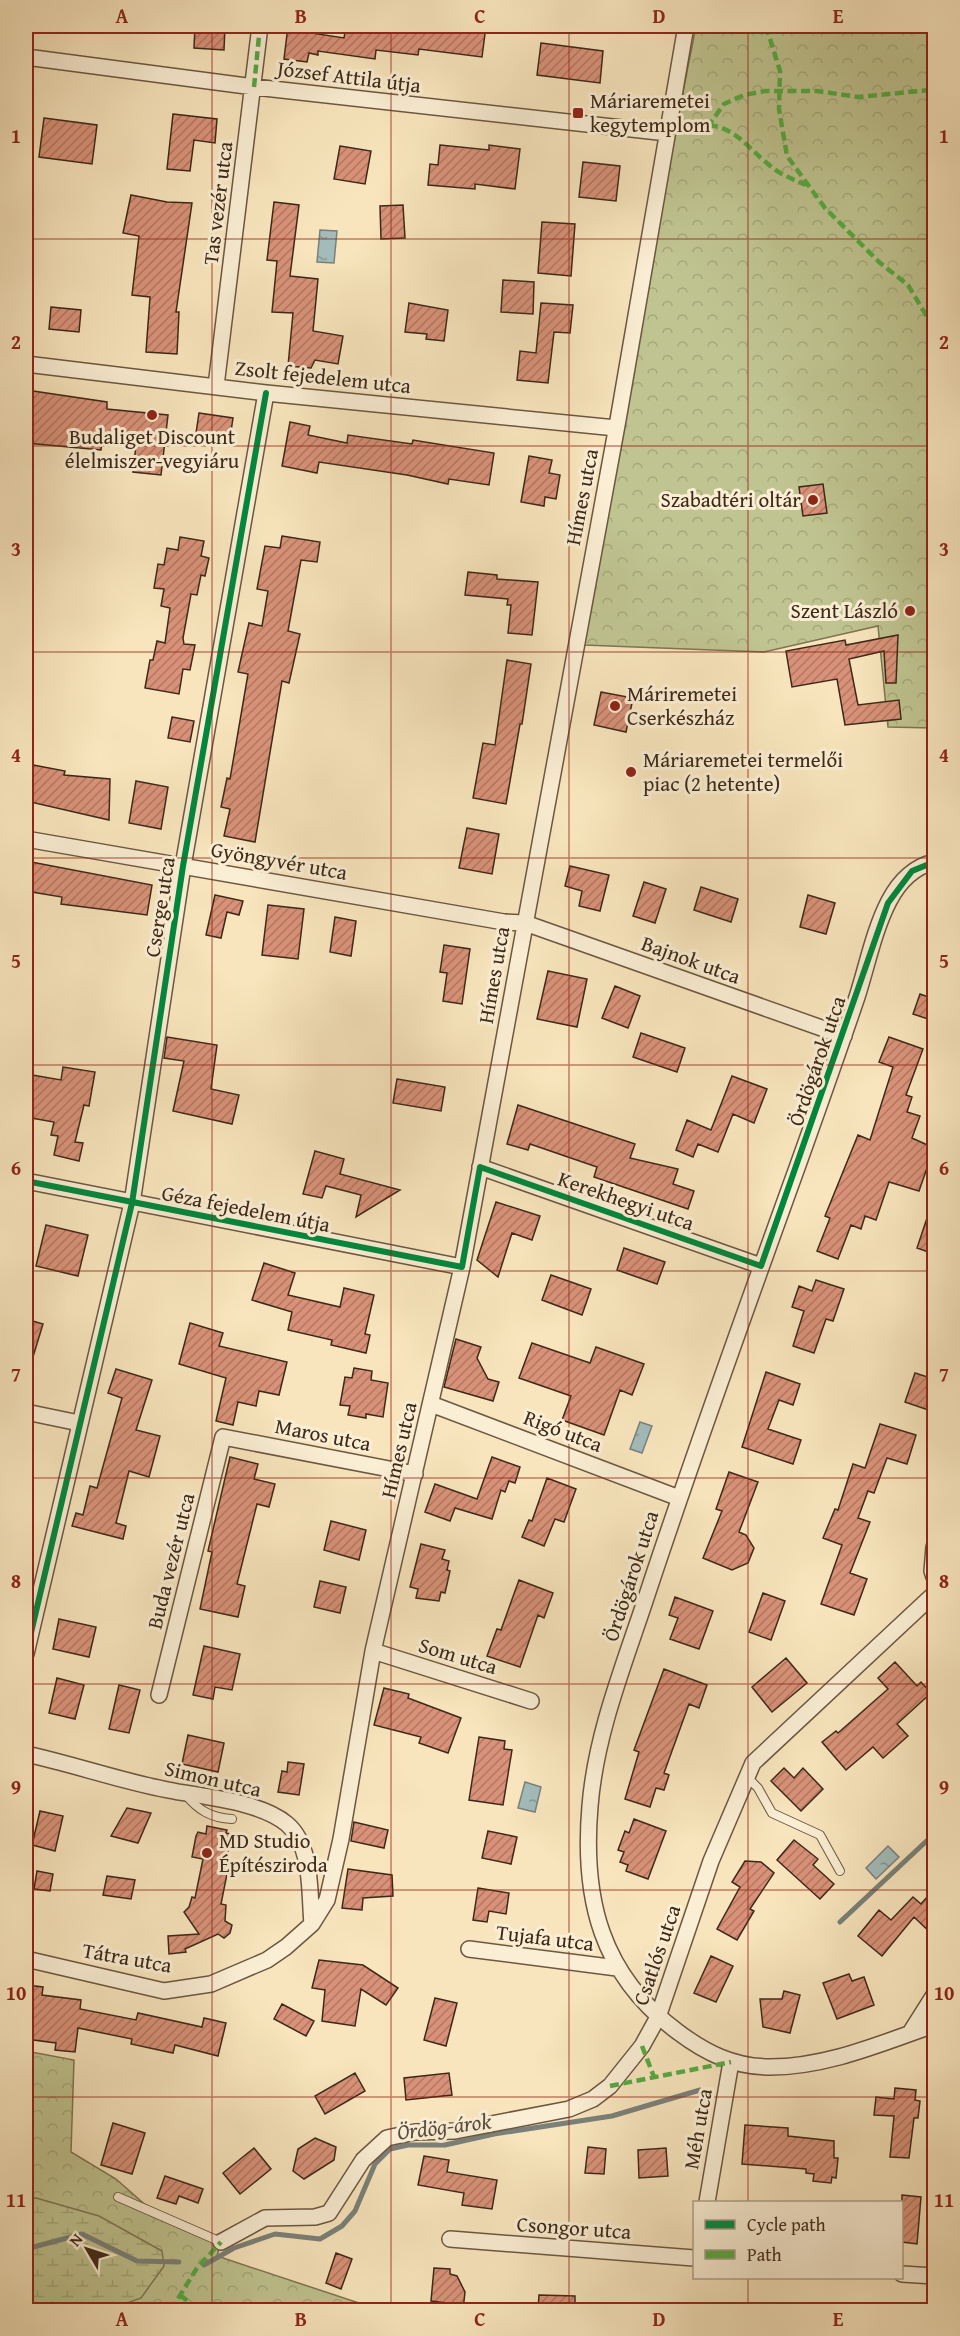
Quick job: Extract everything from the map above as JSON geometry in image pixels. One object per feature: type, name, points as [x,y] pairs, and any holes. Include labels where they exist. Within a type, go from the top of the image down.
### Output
[{"type":"street","name":"Tas vezér utca","points":[[216,386],[260,26]]},
{"type":"street","name":"Hímes utca","points":[[312,1924],[327,1900],[341,1839],[373,1652],[462,1267],[616,428],[686,26]]},
{"type":"street","name":"József Attila útja","points":[[26,57],[254,87],[667,134]]},
{"type":"street","name":"Zsolt fejedelem utca","points":[[26,364],[266,393],[616,428]]},
{"type":"street","name":"Cserge utca","points":[[26,1654],[132,1203],[183,866],[266,393]]},
{"type":"street","name":"Gyöngyvér utca","points":[[26,839],[504,922],[525,923]]},
{"type":"street","name":"Ördögárok utca","points":[[934,862],[912,871],[888,903],[844,1036],[679,1498],[605,1724],[592,1786],[589,1845],[595,1897],[606,1945],[617,1968],[635,1994],[658,2017],[715,2056],[731,2062],[773,2067],[814,2062],[858,2052],[934,2025]]},
{"type":"street","name":"Bajnok utca","points":[[525,923],[844,1036]]},
{"type":"street","name":"Kerekhegyi utca","points":[[480,1167],[761,1266]]},
{"type":"street","name":"Géza fejedelem útja","points":[[26,1181],[462,1267]]},
{"type":"street","name":"Rigó utca","points":[[431,1404],[679,1498]]},
{"type":"street","points":[[26,1413],[79,1423]]},
{"type":"street","name":"Maros utca","points":[[223,1437],[415,1474]]},
{"type":"street","name":"Buda vezér utca","points":[[159,1695],[223,1437]]},
{"type":"street","points":[[934,1547],[932,1571],[934,1577]]},
{"type":"street","name":"Csatlós utca","points":[[221,2242],[266,2218],[322,2216],[335,2206],[363,2160],[387,2138],[415,2132],[455,2131],[569,2109],[593,2099],[610,2086],[642,2046],[658,2017],[711,1861],[753,1763],[934,1594]]},
{"type":"street","name":"Som utca","points":[[373,1652],[531,1701]]},
{"type":"street","name":"Simon utca","points":[[26,1754],[184,1793],[244,1805],[270,1814],[287,1824],[300,1841],[306,1861],[312,1924]]},
{"type":"street","name":"Tátra utca","points":[[26,1959],[164,1990],[211,1984],[240,1973],[286,1947],[312,1924]]},
{"type":"street","name":"Tujafa utca","points":[[469,1949],[617,1968]]},
{"type":"street","points":[[910,2033],[934,1995]]},
{"type":"street","name":"Méh utca","points":[[707,2201],[731,2062]]},
{"type":"street","name":"Csongor utca","points":[[450,2239],[693,2258]]},
{"type":"street","points":[[903,2274],[934,2276]]},
{"type":"lane","points":[[747,1777],[758,1788],[772,1813],[820,1835],[840,1871]]},
{"type":"lane","points":[[184,1793],[194,1805],[208,1814],[216,1818],[232,1819]]},
{"type":"lane","points":[[118,2197],[221,2242]]},
{"type":"green space","points":[[696,26],[916,26],[934,31],[934,728],[888,727],[878,626],[764,652],[584,645]]},
{"type":"green space","points":[[26,2051],[74,2060],[71,2152],[116,2179],[158,2216],[221,2242],[217,2256],[380,2310],[26,2310]]},
{"type":"green space","points":[[36,2198],[99,2216],[162,2251],[164,2266],[141,2298],[111,2309],[26,2310],[26,2199]]},
{"type":"water","points":[[320,230],[337,231],[334,263],[317,262]]},
{"type":"water","points":[[640,1422],[652,1426],[642,1453],[630,1449]]},
{"type":"water","points":[[525,1782],[541,1787],[535,1812],[518,1808]]},
{"type":"water","points":[[888,1846],[899,1857],[876,1879],[866,1868]]},
{"type":"building","points":[[195,26],[225,26],[224,50],[194,48]]},
{"type":"building","points":[[288,26],[313,26],[311,33],[344,38],[346,26],[486,26],[482,57],[419,49],[418,55],[376,50],[375,59],[318,51],[318,55],[309,53],[307,62],[284,59]]},
{"type":"building","points":[[541,43],[603,51],[600,83],[537,75]]},
{"type":"building","points":[[173,114],[217,119],[215,143],[194,140],[190,171],[167,169]]},
{"type":"building","points":[[44,118],[97,125],[92,164],[39,157]]},
{"type":"building","points":[[440,145],[489,150],[489,145],[520,149],[515,189],[475,184],[475,189],[428,185],[430,164],[438,165]]},
{"type":"building","points":[[340,146],[371,151],[365,184],[334,179]]},
{"type":"building","points":[[583,162],[620,166],[616,201],[579,197]]},
{"type":"building","points":[[131,195],[167,202],[192,203],[176,312],[179,312],[177,354],[146,352],[150,297],[132,295],[139,236],[123,233]]},
{"type":"building","points":[[274,202],[299,205],[290,276],[318,279],[313,331],[343,336],[338,364],[315,360],[311,368],[288,366],[293,313],[272,312],[277,261],[267,260]]},
{"type":"building","points":[[403,205],[405,238],[381,239],[380,206]]},
{"type":"building","points":[[542,222],[575,224],[571,276],[538,273]]},
{"type":"building","points":[[503,280],[534,282],[533,314],[501,312]]},
{"type":"building","points":[[409,303],[448,310],[444,341],[426,339],[427,334],[405,332]]},
{"type":"building","points":[[541,303],[573,305],[570,333],[554,332],[548,383],[517,380],[520,351],[536,353]]},
{"type":"building","points":[[51,307],[81,310],[79,332],[49,329]]},
{"type":"building","points":[[33,391],[107,402],[107,409],[168,415],[161,475],[133,472],[136,445],[102,441],[101,450],[26,443]]},
{"type":"building","points":[[199,413],[233,418],[229,445],[195,440]]},
{"type":"building","points":[[290,422],[310,426],[308,435],[347,443],[348,435],[412,444],[413,440],[494,453],[489,485],[449,479],[448,484],[407,475],[319,462],[317,473],[282,466]]},
{"type":"building","points":[[529,456],[552,460],[549,473],[560,475],[556,499],[545,497],[544,506],[521,502]]},
{"type":"building","name":"Szabadtéri oltár","points":[[823,484],[827,513],[803,516],[799,487]]},
{"type":"building","points":[[282,536],[320,542],[317,562],[301,560],[288,631],[300,634],[289,683],[282,681],[255,842],[224,836],[230,809],[221,807],[227,778],[230,779],[248,674],[238,672],[249,623],[262,626],[268,591],[257,589],[265,546],[280,548]]},
{"type":"building","points":[[180,537],[204,541],[201,556],[209,558],[205,576],[201,575],[197,595],[191,594],[183,638],[184,644],[195,645],[190,670],[183,669],[179,694],[145,688],[150,660],[153,660],[157,641],[165,643],[170,608],[161,606],[164,589],[154,588],[158,564],[164,565],[167,548],[178,550]]},
{"type":"building","points":[[468,572],[497,575],[497,579],[538,582],[532,635],[508,633],[511,605],[507,605],[508,599],[465,595]]},
{"type":"building","points":[[898,635],[896,683],[886,683],[884,651],[849,659],[858,705],[899,700],[901,719],[845,725],[837,679],[792,687],[786,651],[845,640],[846,645]]},
{"type":"building","points":[[507,660],[531,664],[506,804],[473,798],[483,743],[495,745]]},
{"type":"building","name":"Máriremetei Cserkészház","points":[[601,692],[633,698],[626,732],[594,725]]},
{"type":"building","points":[[172,717],[194,721],[190,742],[168,738]]},
{"type":"building","points":[[28,764],[65,771],[64,775],[110,779],[109,820],[26,801]]},
{"type":"building","points":[[136,781],[168,787],[161,829],[129,823]]},
{"type":"building","points":[[467,828],[499,834],[492,874],[459,868]]},
{"type":"building","points":[[26,861],[152,885],[147,915],[61,904],[62,897],[26,891]]},
{"type":"building","points":[[570,866],[609,875],[600,911],[579,906],[582,891],[565,886]]},
{"type":"building","points":[[644,882],[666,889],[655,923],[633,916]]},
{"type":"building","points":[[701,887],[738,899],[731,922],[694,910]]},
{"type":"building","points":[[215,895],[243,901],[239,915],[227,912],[221,938],[206,935]]},
{"type":"building","points":[[808,895],[835,903],[826,934],[800,927]]},
{"type":"building","points":[[268,905],[304,909],[298,959],[262,955]]},
{"type":"building","points":[[335,917],[356,921],[351,956],[330,952]]},
{"type":"building","points":[[444,945],[470,949],[462,1004],[443,1001],[447,973],[440,972]]},
{"type":"building","points":[[548,971],[587,979],[577,1027],[537,1019]]},
{"type":"building","points":[[615,986],[640,996],[628,1028],[602,1018]]},
{"type":"building","points":[[920,994],[934,999],[934,1021],[913,1014]]},
{"type":"building","points":[[641,1033],[685,1048],[677,1072],[633,1057]]},
{"type":"building","points":[[167,1037],[217,1045],[211,1089],[239,1095],[232,1124],[173,1111],[184,1061],[164,1058]]},
{"type":"building","points":[[889,1037],[923,1049],[906,1095],[912,1097],[907,1112],[920,1116],[912,1138],[934,1148],[919,1191],[889,1182],[876,1220],[865,1216],[861,1229],[851,1225],[838,1259],[817,1251],[830,1218],[825,1216],[858,1135],[870,1140],[893,1067],[879,1062]]},
{"type":"building","points":[[63,1067],[95,1072],[89,1106],[84,1105],[75,1142],[83,1143],[79,1161],[54,1155],[58,1136],[51,1135],[54,1122],[26,1117],[26,1074],[61,1080]]},
{"type":"building","points":[[732,1076],[767,1089],[754,1123],[733,1114],[718,1152],[698,1144],[693,1157],[676,1150],[687,1120],[711,1130]]},
{"type":"building","points":[[397,1079],[445,1087],[441,1111],[393,1103]]},
{"type":"building","points":[[518,1105],[635,1144],[630,1158],[678,1169],[673,1184],[694,1191],[688,1209],[594,1177],[597,1167],[530,1144],[528,1150],[507,1144]]},
{"type":"building","points":[[315,1151],[344,1159],[340,1174],[400,1190],[356,1217],[361,1195],[326,1186],[322,1198],[303,1194]]},
{"type":"building","points":[[496,1202],[540,1216],[532,1240],[512,1233],[498,1277],[477,1260]]},
{"type":"building","points":[[932,1203],[934,1204],[934,1254],[917,1248]]},
{"type":"building","points":[[46,1225],[88,1235],[78,1276],[36,1266]]},
{"type":"building","points":[[624,1248],[665,1262],[657,1284],[617,1270]]},
{"type":"building","points":[[264,1263],[295,1273],[288,1295],[340,1307],[344,1288],[374,1295],[365,1334],[370,1335],[366,1353],[331,1345],[332,1340],[288,1330],[292,1312],[252,1300]]},
{"type":"building","points":[[551,1275],[591,1289],[582,1315],[542,1300]]},
{"type":"building","points":[[816,1280],[844,1289],[833,1321],[826,1319],[814,1353],[793,1346],[804,1311],[792,1307],[799,1286],[812,1291]]},
{"type":"building","points":[[26,1319],[43,1324],[29,1370],[26,1370]]},
{"type":"building","points":[[190,1323],[223,1333],[219,1346],[287,1362],[279,1395],[259,1391],[256,1406],[238,1402],[233,1425],[216,1421],[226,1378],[179,1364]]},
{"type":"building","points":[[456,1339],[481,1347],[477,1358],[488,1379],[499,1382],[493,1401],[444,1387]]},
{"type":"building","points":[[532,1343],[590,1363],[596,1347],[644,1364],[632,1395],[620,1390],[604,1435],[562,1420],[571,1396],[519,1378]]},
{"type":"building","points":[[354,1368],[372,1371],[371,1380],[388,1383],[383,1417],[366,1414],[366,1418],[348,1415],[350,1406],[340,1405],[345,1377],[352,1378]]},
{"type":"building","points":[[116,1369],[152,1380],[136,1430],[160,1436],[149,1477],[129,1471],[116,1523],[126,1526],[123,1539],[72,1526],[76,1513],[83,1515],[90,1486],[97,1488],[122,1398],[108,1393]]},
{"type":"building","points":[[766,1372],[800,1384],[793,1405],[779,1400],[768,1429],[801,1440],[793,1464],[742,1447]]},
{"type":"building","points":[[915,1373],[934,1379],[934,1412],[905,1402]]},
{"type":"building","points":[[880,1424],[916,1435],[907,1464],[887,1458],[874,1493],[868,1491],[858,1518],[870,1522],[850,1573],[867,1579],[854,1615],[821,1604],[842,1545],[823,1538],[835,1509],[838,1510],[853,1464],[865,1468]]},
{"type":"building","points":[[230,1457],[258,1464],[254,1479],[275,1484],[269,1507],[257,1504],[237,1584],[245,1586],[238,1617],[200,1609],[212,1552],[208,1551]]},
{"type":"building","points":[[492,1457],[520,1467],[515,1483],[509,1481],[505,1492],[501,1490],[492,1519],[455,1508],[450,1521],[425,1512],[435,1484],[477,1499]]},
{"type":"building","points":[[729,1472],[758,1482],[739,1532],[746,1535],[754,1548],[748,1563],[732,1570],[703,1558],[722,1511],[716,1509]]},
{"type":"building","points":[[547,1478],[576,1489],[564,1522],[555,1519],[544,1546],[522,1537],[529,1520],[532,1521]]},
{"type":"building","points":[[331,1521],[366,1530],[359,1560],[324,1550]]},
{"type":"building","points":[[421,1544],[445,1550],[442,1559],[449,1561],[447,1570],[450,1571],[445,1593],[441,1592],[439,1601],[416,1598],[418,1589],[410,1587]]},
{"type":"building","points":[[519,1580],[553,1593],[544,1618],[538,1615],[520,1667],[487,1656],[497,1629],[501,1630]]},
{"type":"building","points":[[320,1581],[346,1587],[340,1613],[314,1607]]},
{"type":"building","points":[[763,1593],[785,1601],[771,1640],[749,1632]]},
{"type":"building","points":[[675,1597],[713,1611],[699,1649],[670,1639],[678,1618],[669,1615]]},
{"type":"building","points":[[59,1619],[96,1627],[89,1657],[53,1649]]},
{"type":"building","points":[[204,1646],[240,1654],[232,1690],[215,1687],[213,1699],[193,1695]]},
{"type":"building","points":[[786,1658],[807,1683],[772,1712],[752,1687]]},
{"type":"building","points":[[895,1662],[917,1686],[921,1682],[931,1693],[897,1724],[908,1736],[883,1758],[873,1747],[846,1770],[822,1742],[836,1731],[838,1733],[888,1689],[878,1678]]},
{"type":"building","points":[[664,1669],[707,1685],[699,1708],[689,1704],[664,1773],[669,1775],[664,1790],[656,1788],[650,1807],[625,1799],[639,1752],[634,1750]]},
{"type":"building","points":[[57,1678],[84,1685],[75,1719],[49,1713]]},
{"type":"building","points":[[119,1685],[140,1690],[129,1733],[109,1729]]},
{"type":"building","points":[[384,1688],[409,1694],[408,1698],[461,1718],[448,1753],[419,1743],[421,1737],[374,1725]]},
{"type":"building","points":[[188,1735],[224,1743],[218,1772],[182,1764]]},
{"type":"building","points":[[479,1737],[505,1741],[504,1749],[512,1750],[503,1805],[469,1800]]},
{"type":"building","points":[[288,1762],[304,1764],[299,1795],[278,1792],[282,1771],[287,1772]]},
{"type":"building","points":[[784,1768],[794,1778],[803,1768],[823,1789],[801,1811],[771,1781]]},
{"type":"building","points":[[127,1808],[151,1813],[138,1843],[111,1836]]},
{"type":"building","points":[[40,1811],[63,1816],[55,1851],[32,1845]]},
{"type":"building","points":[[634,1819],[666,1831],[648,1879],[626,1871],[628,1865],[620,1862],[624,1852],[618,1850],[625,1831],[629,1833]]},
{"type":"building","points":[[354,1822],[388,1830],[384,1848],[351,1841]]},
{"type":"building","points":[[207,1826],[227,1830],[226,1833],[231,1834],[226,1863],[229,1864],[221,1904],[226,1905],[225,1921],[232,1925],[230,1933],[224,1938],[218,1934],[185,1949],[186,1952],[169,1954],[168,1936],[199,1934],[184,1912],[189,1907],[192,1897],[195,1898],[203,1859],[192,1857],[196,1836],[198,1832],[206,1834]]},
{"type":"building","points":[[488,1831],[517,1837],[511,1864],[482,1858]]},
{"type":"building","points":[[794,1840],[818,1859],[813,1865],[834,1884],[820,1899],[777,1860]]},
{"type":"building","points":[[745,1861],[761,1862],[774,1873],[750,1909],[754,1911],[737,1940],[717,1929],[740,1887],[732,1882]]},
{"type":"building","points":[[348,1869],[392,1875],[393,1896],[363,1898],[362,1910],[342,1908]]},
{"type":"building","points":[[37,1871],[53,1874],[50,1891],[34,1889]]},
{"type":"building","points":[[107,1876],[135,1880],[131,1899],[103,1895]]},
{"type":"building","points":[[478,1888],[509,1893],[506,1914],[489,1911],[487,1922],[473,1920]]},
{"type":"building","points":[[934,1889],[934,1936],[914,1917],[882,1956],[858,1936],[879,1910],[891,1920],[913,1897],[921,1904]]},
{"type":"building","points":[[711,1956],[733,1966],[716,2002],[694,1993]]},
{"type":"building","points":[[319,1960],[363,1965],[398,1988],[386,2005],[361,1989],[355,2026],[322,2021],[325,1990],[312,1988]]},
{"type":"building","points":[[849,1974],[852,1981],[864,1977],[874,2005],[837,2019],[823,1983]]},
{"type":"building","points":[[26,1985],[43,1987],[42,1995],[81,2000],[80,2009],[136,2020],[138,2013],[202,2027],[204,2018],[226,2023],[218,2056],[175,2045],[173,2053],[131,2044],[132,2039],[78,2028],[75,2052],[55,2050],[56,2043],[26,2039]]},
{"type":"building","points":[[784,1991],[800,1995],[790,2033],[763,2027],[760,1999],[782,1999]]},
{"type":"building","points":[[435,1998],[457,2003],[446,2046],[424,2040]]},
{"type":"building","points":[[282,2004],[314,2021],[306,2036],[274,2019]]},
{"type":"building","points":[[355,2073],[365,2091],[325,2114],[315,2096]]},
{"type":"building","points":[[449,2073],[452,2095],[406,2100],[404,2078]]},
{"type":"building","points":[[895,2088],[916,2090],[915,2100],[920,2101],[918,2118],[914,2118],[909,2158],[890,2157],[894,2116],[874,2115],[876,2097],[894,2099]]},
{"type":"building","points":[[113,2123],[145,2133],[132,2174],[101,2165]]},
{"type":"building","points":[[745,2125],[788,2128],[788,2136],[834,2141],[834,2158],[838,2158],[836,2178],[832,2177],[831,2183],[813,2181],[814,2174],[806,2173],[806,2169],[742,2164]]},
{"type":"building","points":[[315,2138],[336,2147],[334,2160],[304,2179],[293,2171],[298,2149]]},
{"type":"building","points":[[588,2147],[606,2149],[604,2174],[585,2173]]},
{"type":"building","points":[[254,2148],[271,2169],[240,2194],[223,2173]]},
{"type":"building","points":[[666,2148],[668,2176],[639,2178],[638,2150]]},
{"type":"building","points":[[424,2156],[449,2160],[447,2172],[497,2180],[492,2209],[462,2205],[464,2193],[418,2185]]},
{"type":"building","points":[[165,2176],[203,2189],[198,2203],[179,2196],[176,2204],[157,2198]]},
{"type":"building","points":[[902,2195],[921,2197],[917,2244],[903,2242]]},
{"type":"building","points":[[336,2253],[352,2259],[341,2289],[326,2283]]},
{"type":"building","points":[[434,2268],[450,2269],[450,2274],[457,2276],[465,2292],[463,2310],[446,2309],[446,2303],[431,2301]]},
{"type":"building","points":[[539,2295],[575,2296],[575,2310],[538,2310]]},
{"type":"waterway","name":"Ördög-árok","points":[[840,1922],[934,1834]]},
{"type":"waterway","name":"Ördög-árok","points":[[204,2265],[234,2248],[275,2234],[320,2239],[342,2226],[355,2211],[375,2164],[390,2149],[408,2145],[445,2145],[494,2134],[612,2116],[700,2090]]},
{"type":"waterway","name":"Ördög-árok","points":[[26,2249],[82,2234],[137,2261],[179,2262]]},
{"type":"marked path","points":[[254,87],[260,26]]},
{"type":"marked path","points":[[766,26],[780,71],[779,109],[787,156],[825,208],[879,262],[908,285],[929,320],[934,320]]},
{"type":"marked path","points":[[667,133],[692,132],[709,125],[724,104],[744,95],[765,91],[817,91],[858,97],[930,90]]},
{"type":"marked path","points":[[709,125],[734,134],[777,171],[806,185]]},
{"type":"marked path","points":[[642,2046],[654,2077]]},
{"type":"marked path","points":[[610,2086],[731,2062]]},
{"type":"marked path","points":[[171,2310],[197,2268],[221,2242]]},
{"type":"marked path","points":[[180,2295],[199,2310]]},
{"type":"cycle path","points":[[26,1654],[132,1203],[183,866],[266,393]]},
{"type":"cycle path","points":[[26,1181],[462,1267],[480,1167],[761,1266],[888,903],[912,871],[934,862]]},
{"type":"place","name":"Máriaremetei kegytemplom","points":[[578,113]]},
{"type":"place","name":"Budaliget Discount élelmiszer-vegyiáru","points":[[152,415]]},
{"type":"place","name":"Szabadtéri oltár","points":[[813,500]]},
{"type":"place","name":"Szent László","points":[[910,611]]},
{"type":"place","name":"Máriremetei Cserkészház","points":[[615,706]]},
{"type":"place","name":"Máriaremetei termelői piac (2 hetente)","points":[[631,772]]},
{"type":"place","name":"MD Studio Építésziroda","points":[[207,1853]]}]
